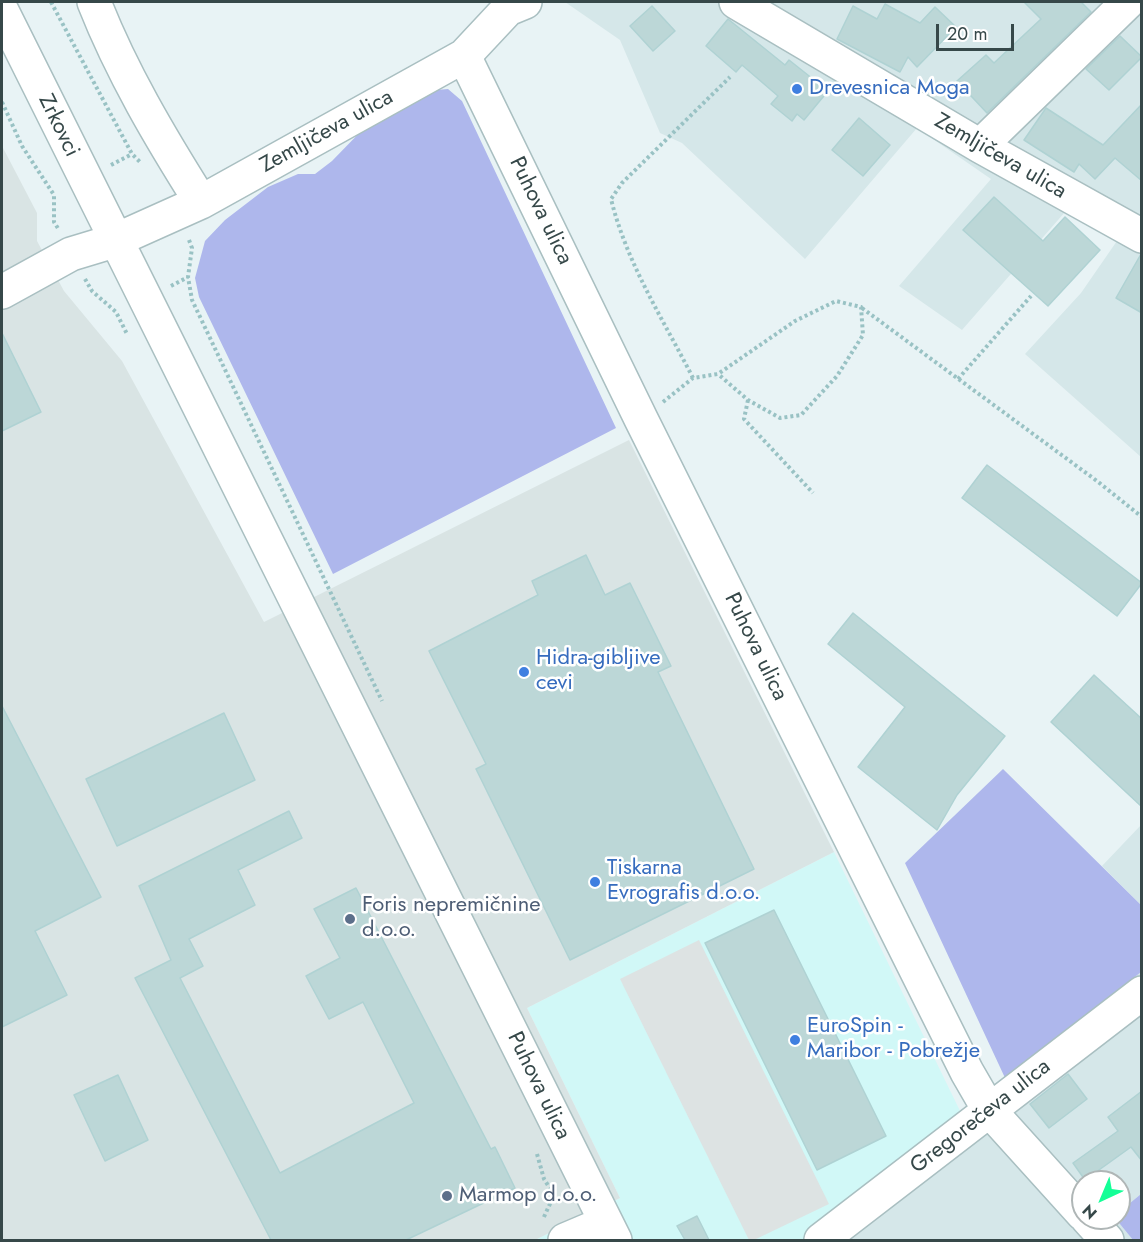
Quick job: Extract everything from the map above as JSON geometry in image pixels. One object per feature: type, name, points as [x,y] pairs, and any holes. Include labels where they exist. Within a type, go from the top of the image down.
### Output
[{"type":"street","name":"Zemljičeva ulica","points":[[2,292],[71,254],[114,241],[201,202],[464,56],[508,9],[525,2]]},
{"type":"street","name":"Zemljičeva ulica","points":[[736,2],[980,147],[1142,236]]},
{"type":"street","points":[[980,147],[1128,2]]},
{"type":"street","name":"Zrkovci","points":[[2,11],[114,241]]},
{"type":"street","points":[[100,16],[144,111],[201,202]]},
{"type":"street","name":"Puhova ulica","points":[[464,56],[641,419],[967,1072],[989,1110],[1071,1201]]},
{"type":"street","name":"Puhova ulica","points":[[114,241],[610,1232],[565,1240]]},
{"type":"street","name":"Gregorečeva ulica","points":[[821,1240],[1142,993]]},
{"type":"path","points":[[693,378],[638,275],[618,228],[611,199],[622,183],[730,77]]},
{"type":"path","points":[[2,102],[22,146],[54,195],[54,222]]},
{"type":"path","points":[[192,248],[188,278],[192,300],[385,707]]},
{"type":"path","points":[[958,379],[1031,296]]},
{"type":"path","points":[[641,419],[693,378],[718,374],[795,321],[836,301],[861,307],[1142,517]]},
{"type":"path","points":[[718,374],[748,400],[780,418],[801,414],[837,376],[864,335],[861,307]]},
{"type":"path","points":[[748,400],[744,419],[813,493]]},
{"type":"shaded area","points":[[565,2],[1141,2],[1141,457],[1025,354],[1081,293],[1119,238],[1065,212],[962,330],[899,286],[991,179],[917,128],[805,259],[682,143],[660,133],[620,40]]},
{"type":"shaded area","points":[[448,89],[462,101],[616,428],[333,574],[199,297],[195,278],[205,241],[225,220],[268,187],[298,174],[315,174],[332,161],[369,123],[425,91]]},
{"type":"shaded area","points":[[2,146],[37,213],[37,241],[64,291],[122,361],[264,622],[629,440],[834,852],[527,1008],[620,1198],[535,1240],[2,1240]]},
{"type":"shaded area","points":[[1003,769],[1141,905],[1141,972],[1006,1080],[905,863]]},
{"type":"shaded area","points":[[1141,825],[1141,905],[1102,866]]},
{"type":"shaded area","points":[[834,852],[962,1115],[804,1240],[535,1240],[620,1198],[527,1008]]},
{"type":"shaded area","points":[[699,940],[829,1204],[754,1240],[749,1240],[620,979]]},
{"type":"shaded area","points":[[1141,972],[1141,1194],[1131,1202],[1131,1170],[1071,1170],[1071,1230],[1125,1230],[1133,1240],[804,1240]]},
{"type":"shaded area","points":[[1141,1194],[1141,1240],[1133,1240],[1125,1230],[1131,1230],[1131,1202]]},
{"type":"building","points":[[1024,2],[1081,2],[1091,12],[987,113],[957,81],[986,55],[994,63],[1041,19]]},
{"type":"building","points":[[885,4],[920,23],[935,7],[956,27],[917,67],[908,57],[900,72],[837,39],[853,6],[877,19]]},
{"type":"building","points":[[652,6],[675,31],[653,51],[630,26]]},
{"type":"building","points":[[728,19],[785,65],[789,60],[828,91],[804,120],[797,114],[792,121],[771,104],[778,96],[742,65],[736,72],[706,46]]},
{"type":"building","points":[[1120,36],[1142,57],[1109,90],[1086,69]]},
{"type":"building","points":[[1142,104],[1142,181],[1115,158],[1095,179],[1079,164],[1074,172],[1024,140],[1046,108],[1103,145]]},
{"type":"building","points":[[859,118],[890,145],[863,176],[832,150]]},
{"type":"building","points":[[994,197],[1043,241],[1065,217],[1100,250],[1048,306],[963,230]]},
{"type":"building","points":[[1142,255],[1142,313],[1116,298]]},
{"type":"building","points":[[2,333],[41,412],[2,431]]},
{"type":"building","points":[[987,465],[1142,583],[1117,616],[962,498]]},
{"type":"building","points":[[586,555],[605,595],[630,583],[671,666],[658,672],[754,869],[570,960],[476,769],[486,764],[429,651],[538,595],[532,581]]},
{"type":"building","points":[[853,613],[1005,736],[957,795],[937,830],[858,767],[905,707],[828,644]]},
{"type":"building","points":[[1094,675],[1142,719],[1142,807],[1051,722]]},
{"type":"building","points":[[2,706],[101,897],[35,931],[67,995],[2,1027]]},
{"type":"building","points":[[224,713],[255,780],[117,846],[86,779]]},
{"type":"building","points":[[289,811],[302,838],[238,870],[255,905],[189,939],[203,966],[180,978],[280,1173],[414,1103],[363,1002],[329,1019],[306,976],[340,958],[314,909],[356,888],[491,1149],[495,1147],[515,1188],[406,1240],[271,1240],[135,978],[171,960],[139,886]]},
{"type":"building","name":"EuroSpin - Maribor - Pobrežje","points":[[774,910],[886,1136],[817,1170],[705,943]]},
{"type":"building","points":[[1068,1074],[1087,1099],[1049,1128],[1030,1104]]},
{"type":"building","points":[[118,1075],[148,1140],[105,1161],[74,1095]]},
{"type":"building","points":[[1142,1091],[1142,1161],[1131,1147],[1099,1170],[1078,1170],[1073,1163],[1118,1131],[1108,1117]]},
{"type":"building","points":[[697,1216],[709,1240],[685,1240],[677,1226]]},
{"type":"place","name":"Drevesnica Moga","points":[[797,89]]},
{"type":"place","name":"Hidra-gibljive cevi","points":[[524,672]]},
{"type":"place","name":"Tiskarna Evrografis d.o.o.","points":[[595,882]]},
{"type":"place","name":"Foris nepremičnine d.o.o.","points":[[350,919]]},
{"type":"place","name":"EuroSpin - Maribor - Pobrežje","points":[[795,1040]]},
{"type":"place","name":"Marmop d.o.o.","points":[[447,1196]]}]
